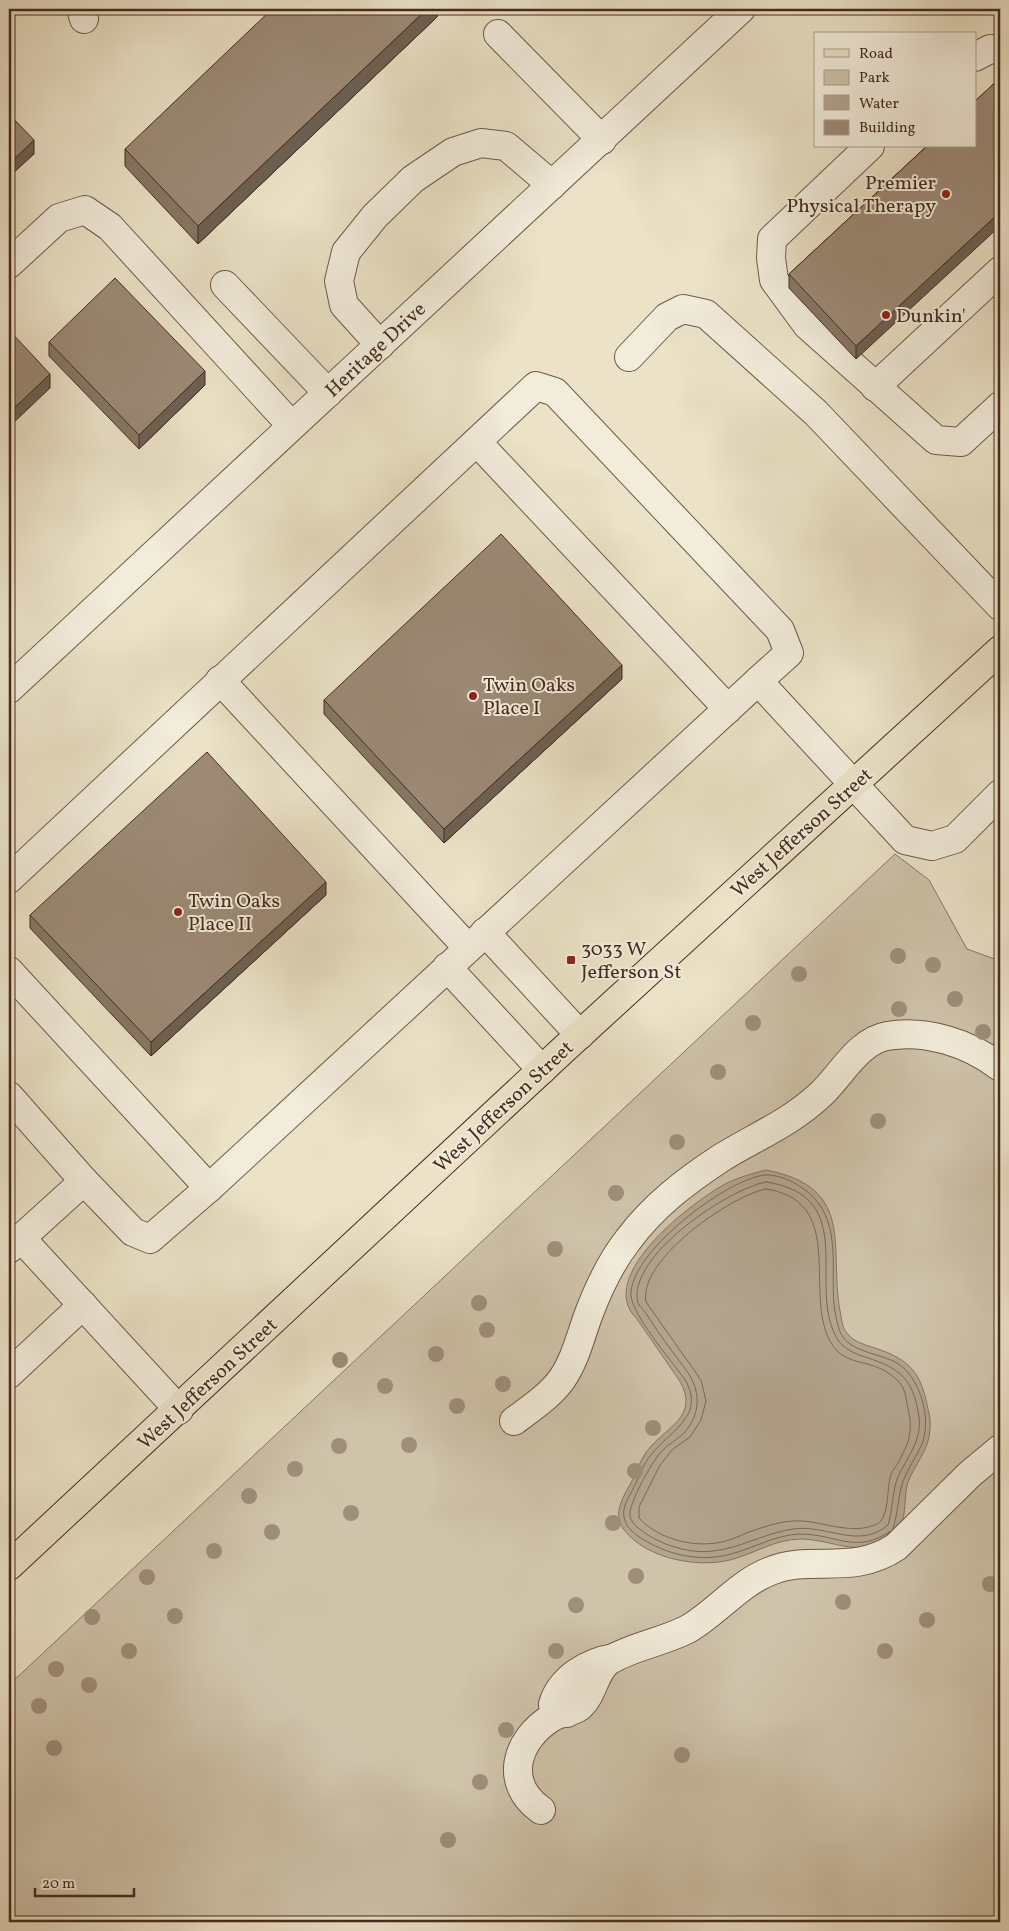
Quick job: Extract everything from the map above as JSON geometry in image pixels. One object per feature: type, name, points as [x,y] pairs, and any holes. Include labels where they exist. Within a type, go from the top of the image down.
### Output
[{"type":"main road","name":"West Jefferson Street","points":[[9,1566],[179,1410],[580,1034],[1000,650]]},
{"type":"street","name":"Heritage Drive","points":[[9,689],[741,9]]},
{"type":"street","points":[[498,34],[602,140]]},
{"type":"street","points":[[976,56],[990,49],[1000,50]]},
{"type":"street","points":[[380,345],[344,305],[339,281],[346,252],[375,216],[413,179],[454,152],[481,143],[506,146],[552,185]]},
{"type":"street","points":[[868,148],[772,239],[774,280],[808,325],[936,440],[961,442],[1000,406]]},
{"type":"street","points":[[9,264],[59,218],[85,210],[110,227],[292,426]]},
{"type":"street","points":[[875,387],[1000,271]]},
{"type":"street","points":[[225,285],[328,393]]},
{"type":"street","points":[[629,357],[667,317],[683,309],[706,314],[816,413],[1000,606]]},
{"type":"street","points":[[9,879],[536,386],[555,392],[780,630],[789,653],[209,1188],[150,1240],[133,1232],[84,1181],[9,1096]]},
{"type":"street","points":[[477,442],[728,709]]},
{"type":"street","points":[[220,680],[477,940],[580,1034]]},
{"type":"street","points":[[758,681],[905,840],[932,846],[955,839],[1000,794]]},
{"type":"street","points":[[447,967],[542,1070]]},
{"type":"street","points":[[9,971],[209,1188]]},
{"type":"street","points":[[514,1422],[561,1380],[569,1367],[600,1288],[614,1259],[652,1212],[672,1193],[722,1158],[775,1129],[807,1106],[867,1046],[886,1036],[917,1034],[938,1037],[978,1054],[1000,1067]]},
{"type":"street","points":[[84,1181],[13,1242],[83,1305],[179,1410]]},
{"type":"street","points":[[9,1374],[83,1305]]},
{"type":"street","points":[[541,1810],[526,1797],[520,1788],[518,1768],[520,1757],[529,1735],[552,1717],[567,1713],[579,1706],[589,1695],[603,1668],[614,1658],[688,1628],[756,1577],[771,1571],[795,1565],[852,1564],[886,1554],[896,1548],[970,1474],[1000,1449]]},
{"type":"green space","points":[[895,854],[929,880],[967,949],[1000,961],[1000,1922],[9,1922],[9,1685]]},
{"type":"water","points":[[766,1170],[795,1179],[815,1191],[827,1207],[833,1225],[838,1292],[845,1330],[856,1341],[895,1356],[915,1373],[923,1389],[930,1421],[928,1443],[908,1482],[901,1525],[894,1535],[882,1542],[859,1548],[801,1539],[782,1541],[730,1560],[703,1563],[673,1559],[646,1548],[634,1540],[620,1524],[619,1510],[623,1497],[643,1457],[652,1445],[677,1422],[686,1404],[685,1393],[679,1380],[627,1302],[628,1283],[637,1262],[653,1242],[692,1206],[727,1183],[746,1175]]},
{"type":"building","points":[[272,9],[427,9],[198,226],[125,149]]},
{"type":"building","points":[[1000,78],[1000,212],[856,346],[789,274],[925,148],[976,148],[976,100]]},
{"type":"building","points":[[9,114],[34,140],[9,164]]},
{"type":"building","points":[[115,278],[205,371],[139,435],[49,342]]},
{"type":"building","points":[[9,330],[50,374],[9,413]]},
{"type":"building","name":"Twin Oaks Place I","points":[[501,534],[622,665],[444,829],[324,700]]},
{"type":"building","name":"Twin Oaks Place II","points":[[207,752],[326,882],[151,1042],[30,915]]},
{"type":"place","name":"Premier Physical Therapy","points":[[946,194]]},
{"type":"place","name":"Dunkin'","points":[[886,315]]},
{"type":"place","name":"Twin Oaks Place I","points":[[473,696]]},
{"type":"place","name":"Twin Oaks Place II","points":[[178,912]]},
{"type":"place","name":"3033 W Jefferson St","points":[[571,960]]}]
